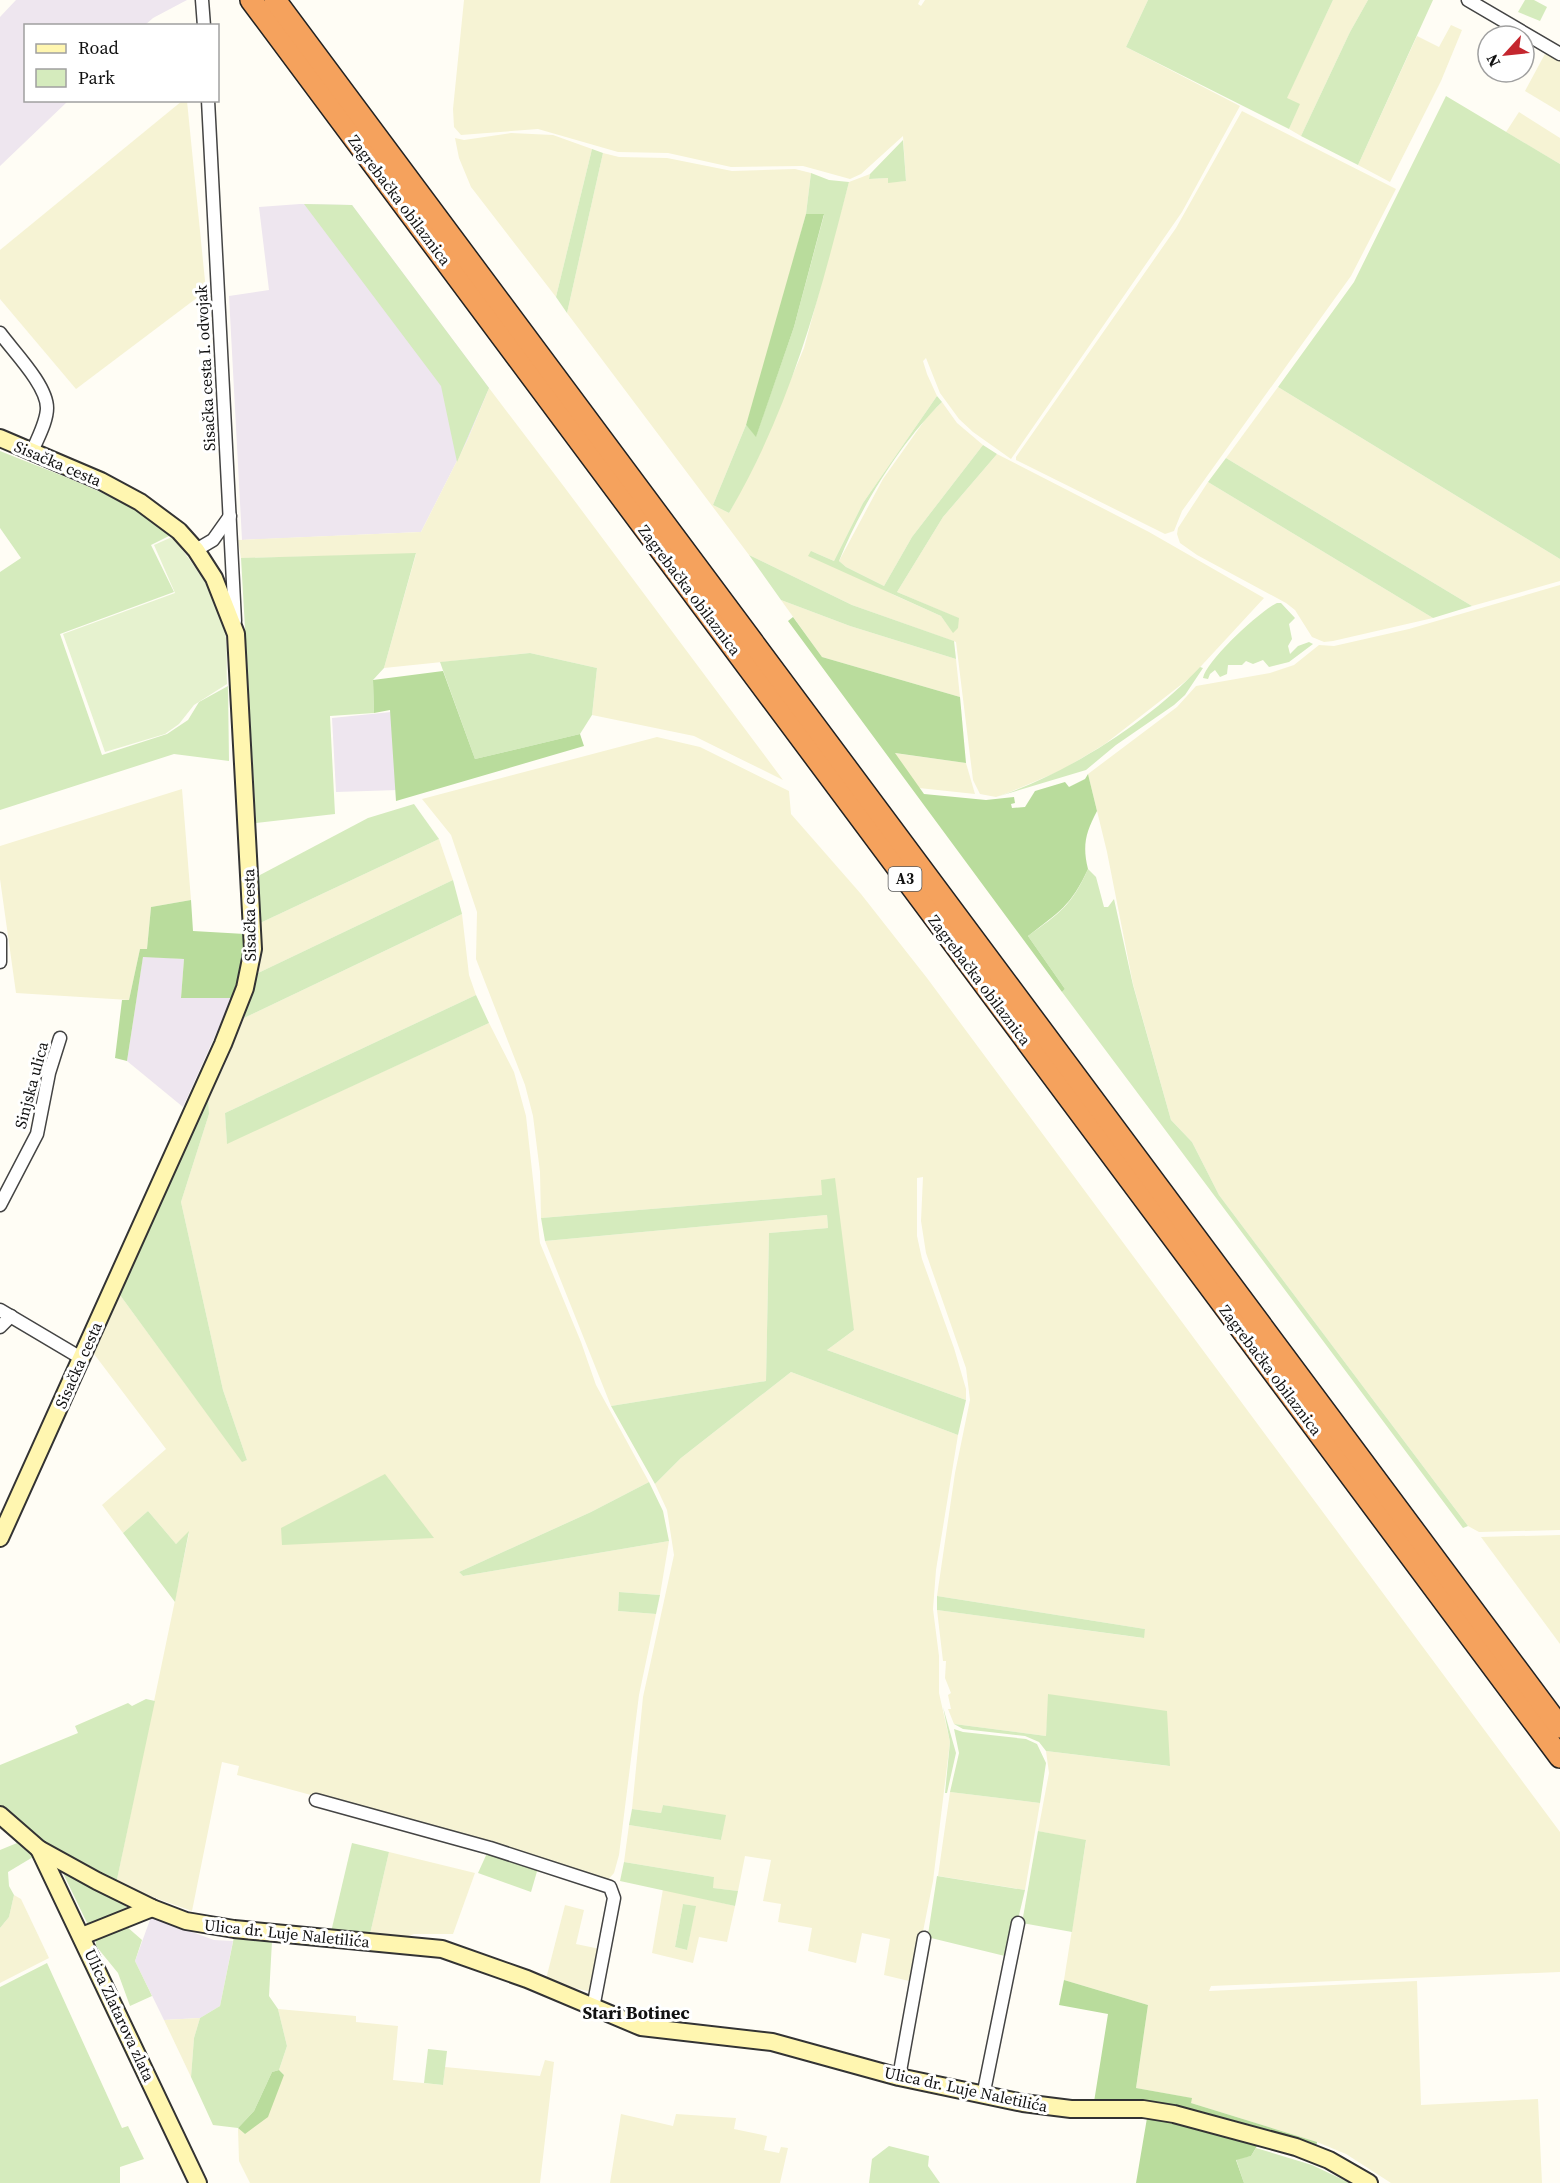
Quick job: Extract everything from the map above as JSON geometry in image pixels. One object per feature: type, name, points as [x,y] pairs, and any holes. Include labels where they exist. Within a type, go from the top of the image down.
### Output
[{"type":"highway","name":"Zagrebačka obilaznica","points":[[251,0],[1560,1757]]},
{"type":"highway","name":"Zagrebačka obilaznica","points":[[275,0],[1560,1726]]},
{"type":"street","points":[[202,0],[204,24]]},
{"type":"street","points":[[1468,0],[1560,54]]},
{"type":"street","name":"Sisačka cesta I. odvojak","points":[[208,102],[236,634]]},
{"type":"street","points":[[0,333],[34,378],[47,406],[46,416],[32,452]]},
{"type":"street","name":"Sisačka cesta","points":[[0,438],[101,481],[141,502],[168,521],[196,550],[214,578],[236,634],[252,914],[250,969],[223,1044],[0,1538]]},
{"type":"street","points":[[196,550],[213,540],[230,516]]},
{"type":"street","points":[[0,939],[0,962]]},
{"type":"street","name":"Sinjska ulica","points":[[0,1204],[37,1134],[49,1073],[60,1038]]},
{"type":"street","points":[[0,1327],[5,1313],[81,1358]]},
{"type":"street","points":[[316,1800],[490,1848],[610,1887],[614,1898],[593,2008]]},
{"type":"street","name":"Ulica dr. Luje Naletilića","points":[[0,1815],[39,1849],[152,1908],[202,1924],[442,1949],[527,1979],[641,2027],[772,2042],[899,2077],[983,2096],[1059,2108],[1143,2109],[1204,2121],[1314,2154],[1369,2183]]},
{"type":"street","name":"Ulica Zlatarova zlata","points":[[39,1849],[198,2183]]},
{"type":"street","points":[[82,1936],[152,1908]]},
{"type":"street","points":[[983,2096],[1018,1923]]},
{"type":"street","points":[[899,2077],[924,1938]]},
{"type":"shaded area","points":[[16,0],[187,0],[146,24],[24,24],[24,102],[67,102],[0,166],[0,17]]},
{"type":"shaded area","points":[[464,0],[920,0],[918,4],[921,6],[925,0],[1148,0],[1126,47],[1240,106],[1182,212],[1011,459],[959,419],[940,393],[926,358],[923,361],[937,396],[863,503],[834,561],[811,551],[894,595],[941,616],[953,632],[958,618],[897,592],[943,517],[997,454],[1149,532],[1264,598],[1191,677],[1105,744],[1062,770],[1010,792],[996,797],[980,794],[973,780],[956,642],[852,605],[749,555],[567,313],[603,153],[619,157],[667,158],[732,171],[795,169],[811,173],[806,214],[761,379],[746,425],[713,505],[729,513],[757,460],[804,348],[849,182],[870,174],[869,179],[888,178],[888,182],[906,181],[903,136],[861,174],[850,179],[803,166],[731,167],[668,153],[618,152],[538,129],[461,135],[454,127],[453,109]]},
{"type":"shaded area","points":[[1333,0],[1368,0],[1350,32],[1301,136],[1289,129],[1299,105],[1286,99]]},
{"type":"shaded area","points":[[1451,25],[1462,30],[1441,81],[1390,182],[1358,165],[1417,36],[1439,47]]},
{"type":"shaded area","points":[[1546,52],[1560,59],[1560,112],[1525,91],[1529,84],[1536,84],[1536,71]]},
{"type":"shaded area","points":[[181,102],[187,102],[206,291],[76,389],[0,299],[0,250]]},
{"type":"shaded area","points":[[1242,111],[1396,189],[1351,276],[1182,511],[1174,531],[1165,534],[1016,460],[1016,457],[1176,228]]},
{"type":"shaded area","points":[[1519,112],[1560,138],[1560,164],[1506,132]]},
{"type":"shaded area","points":[[511,133],[553,135],[592,149],[556,297],[471,187],[459,158],[455,138],[464,140]]},
{"type":"shaded area","points":[[300,204],[352,205],[489,388],[468,439],[421,532],[242,540],[229,296],[269,290],[259,207]]},
{"type":"shaded area","points":[[1278,387],[1560,559],[1560,581],[1472,606],[1226,458]]},
{"type":"shaded area","points":[[489,388],[783,780],[694,736],[592,715],[597,668],[530,653],[384,668],[416,554],[241,558],[238,540],[421,532],[468,439]]},
{"type":"shaded area","points":[[942,402],[957,423],[983,445],[912,537],[884,586],[846,567],[839,561],[883,479],[927,417]]},
{"type":"shaded area","points":[[1208,482],[1433,618],[1333,641],[1324,642],[1312,637],[1295,610],[1286,603],[1197,555],[1180,543],[1178,528]]},
{"type":"shaded area","points":[[1560,585],[1560,1530],[1479,1532],[1468,1526],[1219,1195],[1192,1142],[1171,1120],[1133,984],[1107,852],[1088,774],[1177,707],[1196,686],[1270,673],[1294,665],[1319,645],[1334,646],[1409,629]]},
{"type":"shaded area","points":[[781,600],[850,626],[956,659],[960,697],[822,657]]},
{"type":"shaded area","points":[[391,712],[398,790],[336,792],[332,718]]},
{"type":"shaded area","points":[[657,737],[700,747],[789,791],[791,814],[861,894],[927,978],[1560,1832],[1560,1972],[1211,1986],[1209,1991],[1417,1981],[1421,2105],[1538,2099],[1542,2183],[1391,2183],[1346,2154],[1317,2142],[1191,2103],[1191,2098],[1136,2088],[1148,2005],[1064,1980],[1086,1841],[1038,1831],[1049,1773],[1046,1751],[1169,1766],[1049,1694],[1046,1736],[954,1724],[948,1709],[951,1709],[948,1695],[951,1693],[945,1678],[946,1661],[943,1661],[937,1610],[1143,1638],[1145,1629],[937,1596],[955,1473],[970,1400],[966,1368],[926,1253],[921,1221],[923,1177],[917,1178],[917,1236],[922,1259],[954,1348],[966,1389],[966,1400],[827,1350],[854,1330],[823,1195],[541,1218],[540,1172],[533,1116],[525,1085],[476,959],[477,912],[451,835],[422,799]]},
{"type":"shaded area","points":[[894,753],[966,763],[975,794],[919,788]]},
{"type":"shaded area","points":[[182,789],[191,900],[151,907],[147,949],[140,949],[129,1000],[16,993],[0,879],[0,846]]},
{"type":"shaded area","points":[[439,839],[453,880],[256,974],[258,924]]},
{"type":"shaded area","points":[[462,914],[469,975],[476,995],[225,1113],[227,1143],[489,1023],[514,1072],[526,1116],[540,1243],[581,1342],[596,1385],[649,1482],[591,1512],[459,1572],[463,1576],[669,1541],[660,1595],[619,1592],[618,1611],[656,1614],[639,1695],[619,1855],[614,1873],[606,1882],[491,1844],[237,1775],[239,1766],[222,1762],[192,1911],[116,1884],[189,1533],[176,1544],[148,1511],[123,1533],[102,1505],[166,1449],[94,1354],[120,1295],[242,1461],[247,1460],[223,1390],[181,1202],[209,1114],[208,1095],[224,1067],[244,1018]]},
{"type":"shaded area","points":[[143,956],[184,959],[181,998],[232,998],[183,1107],[127,1061]]},
{"type":"shaded area","points":[[827,1215],[828,1228],[769,1233],[766,1381],[611,1406],[545,1241]]},
{"type":"shaded area","points":[[791,1372],[958,1435],[936,1570],[933,1609],[939,1656],[939,1693],[950,1742],[933,1881],[913,1982],[884,1975],[890,1939],[862,1933],[856,1963],[808,1951],[812,1928],[778,1922],[781,1904],[763,1901],[771,1860],[745,1856],[738,1891],[712,1888],[714,1877],[624,1862],[629,1825],[721,1840],[725,1816],[663,1805],[661,1813],[632,1809],[643,1697],[674,1555],[667,1510],[655,1484],[681,1458]]},
{"type":"shaded area","points":[[1560,1535],[1560,1644],[1481,1537]]},
{"type":"shaded area","points":[[950,1792],[1040,1803],[1025,1890],[938,1876]]},
{"type":"shaded area","points":[[389,1852],[475,1873],[453,1934],[414,1934],[406,1937],[370,1934]]},
{"type":"shaded area","points":[[663,1889],[735,1906],[727,1942],[699,1937],[693,1963],[652,1953]],"holes":[[[683,1904],[695,1906],[687,1950],[675,1947]]]},
{"type":"shaded area","points":[[14,1895],[21,1899],[49,1958],[0,1983],[0,1928],[9,1917]]},
{"type":"shaded area","points":[[565,1905],[584,1910],[576,1944],[600,1949],[592,1992],[546,1979]]},
{"type":"shaded area","points":[[151,1917],[214,1940],[233,1941],[220,2006],[200,2018],[164,2020],[135,1961]]},
{"type":"shaded area","points":[[278,2009],[356,2016],[356,2022],[398,2026],[393,2080],[443,2085],[445,2067],[540,2076],[545,2060],[554,2062],[540,2183],[250,2183],[239,2161],[238,2128],[245,2134],[284,2075],[279,2070],[287,2046]]},
{"type":"shaded area","points":[[200,2018],[194,2038],[191,2077],[164,2020]]},
{"type":"shaded area","points":[[621,2114],[673,2126],[676,2114],[736,2118],[734,2129],[767,2136],[764,2150],[779,2153],[781,2147],[788,2148],[780,2183],[610,2183]]},
{"type":"green space","points":[[1148,0],[1333,0],[1287,98],[1300,104],[1289,129],[1126,47]]},
{"type":"green space","points":[[1368,0],[1433,0],[1358,165],[1301,136],[1350,32]]},
{"type":"green space","points":[[1525,0],[1534,0],[1547,7],[1540,21],[1518,12]]},
{"type":"green space","points":[[1446,96],[1560,164],[1560,559],[1278,387],[1354,282]]},
{"type":"green space","points":[[903,140],[906,181],[888,183],[888,178],[869,179],[870,174]]},
{"type":"green space","points":[[592,149],[603,153],[567,313],[556,297]]},
{"type":"green space","points":[[811,173],[829,180],[849,182],[801,352],[770,433],[729,513],[713,505],[746,425],[756,436],[794,327],[824,215],[806,214]]},
{"type":"green space","points":[[304,204],[352,205],[489,388],[457,462],[441,386]]},
{"type":"green space","points":[[806,214],[824,214],[794,327],[756,437],[746,425]]},
{"type":"green space","points":[[937,396],[942,402],[912,436],[883,477],[858,519],[839,561],[846,567],[884,586],[912,537],[983,445],[997,454],[943,517],[897,592],[959,618],[958,628],[953,633],[941,616],[808,556],[811,551],[834,561],[863,503]]},
{"type":"green space","points":[[0,451],[111,497],[132,508],[171,535],[151,545],[174,592],[60,634],[102,755],[167,734],[188,720],[199,702],[228,686],[229,761],[174,754],[0,810],[0,572],[21,558],[0,528]]},
{"type":"green space","points":[[1226,458],[1472,606],[1433,618],[1208,482]]},
{"type":"green space","points":[[172,537],[204,581],[222,618],[226,637],[227,684],[194,705],[179,724],[165,734],[105,752],[63,634],[175,593],[154,545]]},
{"type":"green space","points":[[416,553],[384,668],[373,680],[374,713],[330,716],[335,814],[256,823],[241,558]]},
{"type":"green space","points":[[749,555],[852,605],[954,641],[956,659],[850,626],[781,600]]},
{"type":"green space","points":[[1277,603],[1281,603],[1295,618],[1289,624],[1292,639],[1288,646],[1290,654],[1298,646],[1309,642],[1313,644],[1289,662],[1269,667],[1263,660],[1253,664],[1246,661],[1242,665],[1228,665],[1227,674],[1220,677],[1215,670],[1208,679],[1203,678],[1224,648]]},
{"type":"green space","points":[[793,617],[822,657],[960,697],[966,763],[895,753],[924,794],[986,800],[1014,797],[1015,803],[1011,804],[1012,808],[1025,807],[1035,791],[1065,782],[1069,787],[1085,779],[1088,774],[1097,811],[1086,839],[1085,853],[1088,869],[1070,900],[1028,936],[1065,989],[1062,992],[788,621]]},
{"type":"green space","points":[[530,653],[597,668],[592,715],[580,734],[475,759],[440,662]]},
{"type":"green space","points":[[1200,667],[1203,668],[1185,695],[1174,705],[1116,745],[1086,770],[996,797],[1051,775],[1106,744],[1157,707]]},
{"type":"green space","points":[[443,671],[475,759],[580,734],[584,746],[396,801],[390,710],[374,713],[373,680]]},
{"type":"green space","points":[[414,804],[439,839],[258,924],[256,883],[260,875],[368,818]]},
{"type":"green space","points":[[1088,869],[1096,877],[1104,907],[1108,907],[1114,899],[1133,985],[1171,1120],[1192,1142],[1219,1195],[1468,1526],[1463,1528],[1062,992],[1065,989],[1028,936],[1064,907]]},
{"type":"green space","points":[[453,880],[462,914],[244,1018],[256,974]]},
{"type":"green space","points":[[191,900],[193,931],[245,934],[244,957],[232,998],[181,998],[184,959],[143,957],[127,1061],[115,1058],[122,1000],[129,1000],[140,949],[147,949],[151,907]]},
{"type":"green space","points":[[476,995],[489,1023],[227,1144],[225,1113]]},
{"type":"green space","points":[[208,1095],[209,1114],[181,1202],[223,1390],[247,1460],[242,1462],[120,1295]]},
{"type":"green space","points":[[835,1178],[854,1330],[827,1350],[966,1400],[958,1435],[791,1372],[681,1458],[655,1484],[611,1406],[766,1381],[769,1233],[828,1228],[827,1215],[545,1241],[541,1218],[822,1195],[821,1180]]},
{"type":"green space","points":[[385,1474],[434,1538],[282,1545],[281,1528]]},
{"type":"green space","points":[[649,1482],[663,1511],[669,1541],[463,1576],[459,1572],[591,1512]]},
{"type":"green space","points":[[148,1511],[176,1544],[189,1531],[175,1602],[123,1533]]},
{"type":"green space","points":[[619,1592],[660,1595],[656,1614],[618,1611]]},
{"type":"green space","points":[[937,1596],[1145,1629],[1144,1638],[937,1610]]},
{"type":"green space","points":[[1048,1694],[1167,1711],[1170,1766],[1046,1751],[1039,1742],[1025,1736],[963,1729],[954,1724],[1046,1736]]},
{"type":"green space","points":[[146,1699],[155,1701],[116,1884],[45,1844],[0,1806],[0,1765],[78,1733],[75,1726],[128,1703],[132,1706]]},
{"type":"green space","points":[[943,1707],[956,1753],[947,1793],[945,1793],[950,1742]]},
{"type":"green space","points":[[954,1729],[1026,1739],[1037,1744],[1046,1763],[1040,1803],[950,1792],[959,1753]]},
{"type":"green space","points":[[663,1805],[726,1815],[721,1840],[629,1825],[632,1809],[661,1813]]},
{"type":"green space","points":[[1038,1831],[1086,1840],[1072,1932],[1022,1923]]},
{"type":"green space","points":[[17,1843],[33,1857],[8,1872],[9,1886],[14,1895],[9,1917],[0,1928],[0,1850]]},
{"type":"green space","points":[[352,1843],[389,1852],[370,1934],[331,1932]]},
{"type":"green space","points":[[488,1851],[538,1868],[531,1892],[478,1873]]},
{"type":"green space","points":[[624,1862],[714,1877],[713,1888],[738,1891],[735,1906],[620,1881]]},
{"type":"green space","points":[[63,1873],[125,1904],[128,1910],[88,1925]]},
{"type":"green space","points":[[937,1876],[1025,1890],[1009,1957],[931,1938],[929,1943],[927,1941]]},
{"type":"green space","points":[[683,1904],[696,1906],[687,1950],[675,1947]]},
{"type":"green space","points":[[126,1926],[142,1940],[135,1961],[152,1996],[130,2006],[118,1973],[96,1946],[96,1937]]},
{"type":"green space","points":[[234,1937],[272,1941],[269,1996],[278,2009],[287,2046],[279,2070],[272,2072],[254,2111],[238,2128],[213,2125],[191,2077],[194,2038],[200,2018],[220,2006]]},
{"type":"green space","points":[[47,1963],[122,2128],[128,2126],[144,2159],[120,2167],[120,2183],[0,2183],[0,1987]]},
{"type":"green space","points":[[1064,1980],[1148,2005],[1136,2088],[1192,2098],[1191,2103],[1317,2142],[1316,2148],[1094,2102],[1108,2014],[1059,2005]]},
{"type":"green space","points":[[428,2049],[447,2051],[443,2085],[424,2083]]},
{"type":"green space","points":[[279,2070],[284,2075],[268,2117],[245,2134],[238,2128],[254,2111],[272,2072]]},
{"type":"green space","points":[[1147,2118],[1171,2120],[1260,2141],[1251,2156],[1236,2160],[1244,2183],[1136,2183]]},
{"type":"green space","points":[[889,2146],[929,2156],[928,2166],[940,2183],[869,2183],[872,2159]]},
{"type":"green space","points":[[1256,2148],[1312,2165],[1350,2183],[1244,2183],[1236,2159],[1251,2156]]},
{"type":"district","name":"Stari Botinec","points":[[636,2013]]}]
